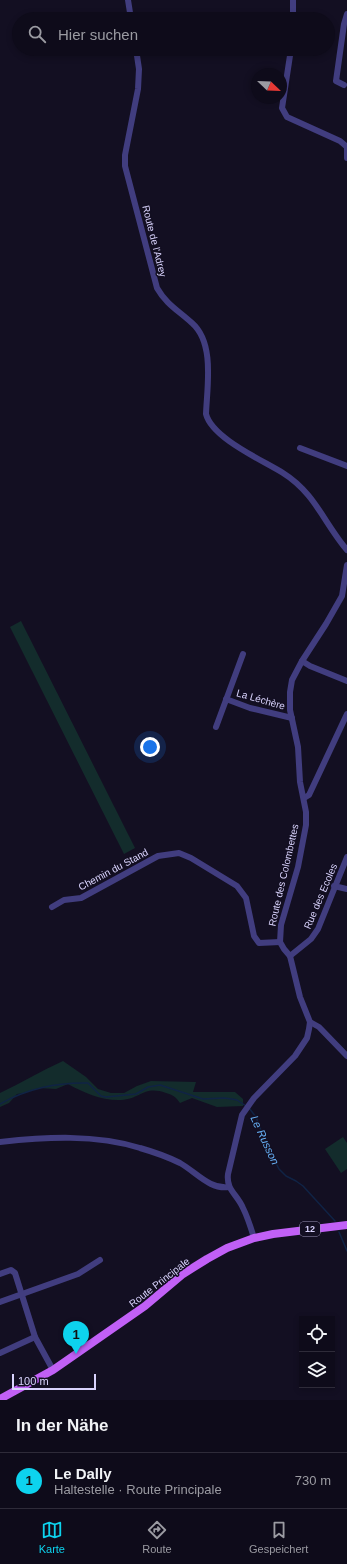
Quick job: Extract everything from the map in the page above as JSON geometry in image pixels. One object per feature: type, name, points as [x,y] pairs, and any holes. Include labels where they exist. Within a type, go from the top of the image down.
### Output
[{"type":"main road","name":"Route Principale","points":[[0,1399],[53,1370],[130,1317],[183,1274],[227,1248],[254,1238],[273,1234],[347,1225]]},
{"type":"street","points":[[128,0],[130,12]]},
{"type":"street","points":[[293,0],[293,12]]},
{"type":"street","points":[[344,84],[336,81],[344,24],[347,14]]},
{"type":"street","name":"Route de l'Adrey","points":[[137,56],[139,68],[138,89],[125,154],[126,171],[157,288],[162,297],[172,308],[196,328],[203,341],[208,361],[207,419],[222,436],[297,482],[323,514],[347,550]]},
{"type":"street","points":[[290,56],[282,108],[287,117],[340,141],[347,147],[347,158]]},
{"type":"street","points":[[300,448],[347,466]]},
{"type":"street","name":"Route des Colombettes","points":[[310,1022],[300,997],[290,956],[280,942],[281,924],[304,839],[306,818],[304,798],[300,782],[290,692],[292,680],[342,596],[347,565]]},
{"type":"street","points":[[342,596],[347,601]]},
{"type":"street","name":"La Léchère","points":[[216,727],[242,654]]},
{"type":"street","points":[[302,662],[347,681]]},
{"type":"street","name":"La Léchère","points":[[226,699],[250,708],[292,718]]},
{"type":"street","points":[[304,798],[309,795],[347,714]]},
{"type":"street","name":"Chemin du Stand","points":[[52,907],[64,900],[81,898],[158,856],[179,853],[191,858],[236,886],[246,898],[254,936],[259,942],[280,942]]},
{"type":"street","name":"Rue des Ecoles","points":[[290,956],[312,939],[318,929],[334,886],[347,857]]},
{"type":"street","points":[[334,886],[347,889]]},
{"type":"street","points":[[254,1238],[244,1209],[229,1187],[228,1174],[239,1124],[245,1110],[249,1103],[295,1056],[307,1038],[310,1022],[319,1027],[347,1056]]},
{"type":"street","points":[[0,1142],[45,1138],[78,1138],[139,1147],[173,1160],[214,1185],[224,1188],[229,1187]]},
{"type":"street","points":[[0,1302],[78,1274],[100,1260]]},
{"type":"street","points":[[0,1274],[8,1270],[14,1272],[35,1337],[53,1370]]},
{"type":"street","points":[[0,1353],[35,1337]]},
{"type":"green space","points":[[21,621],[135,848],[124,854],[10,627]]},
{"type":"green space","points":[[63,1061],[86,1077],[98,1089],[111,1093],[124,1093],[151,1081],[196,1082],[193,1092],[235,1092],[243,1099],[243,1106],[217,1107],[192,1098],[180,1103],[171,1095],[159,1091],[147,1091],[128,1099],[114,1100],[101,1098],[68,1084],[56,1089],[39,1088],[17,1094],[9,1103],[0,1107],[0,1093]]},
{"type":"green space","points":[[343,1137],[347,1143],[347,1169],[341,1173],[325,1149]]},
{"type":"waterway","name":"Le Russon","points":[[0,1104],[31,1090],[54,1085],[88,1083],[101,1096],[106,1097],[136,1094],[148,1087],[160,1085],[203,1099],[224,1098],[237,1100],[246,1106]]},
{"type":"waterway","name":"Le Russon","points":[[249,1108],[256,1117],[266,1144],[279,1169],[286,1176],[303,1186],[335,1221]]},
{"type":"waterway","name":"Le Russon","points":[[339,1232],[347,1251]]},
{"type":"place","name":"Le Dally","points":[[76,1354]]}]
